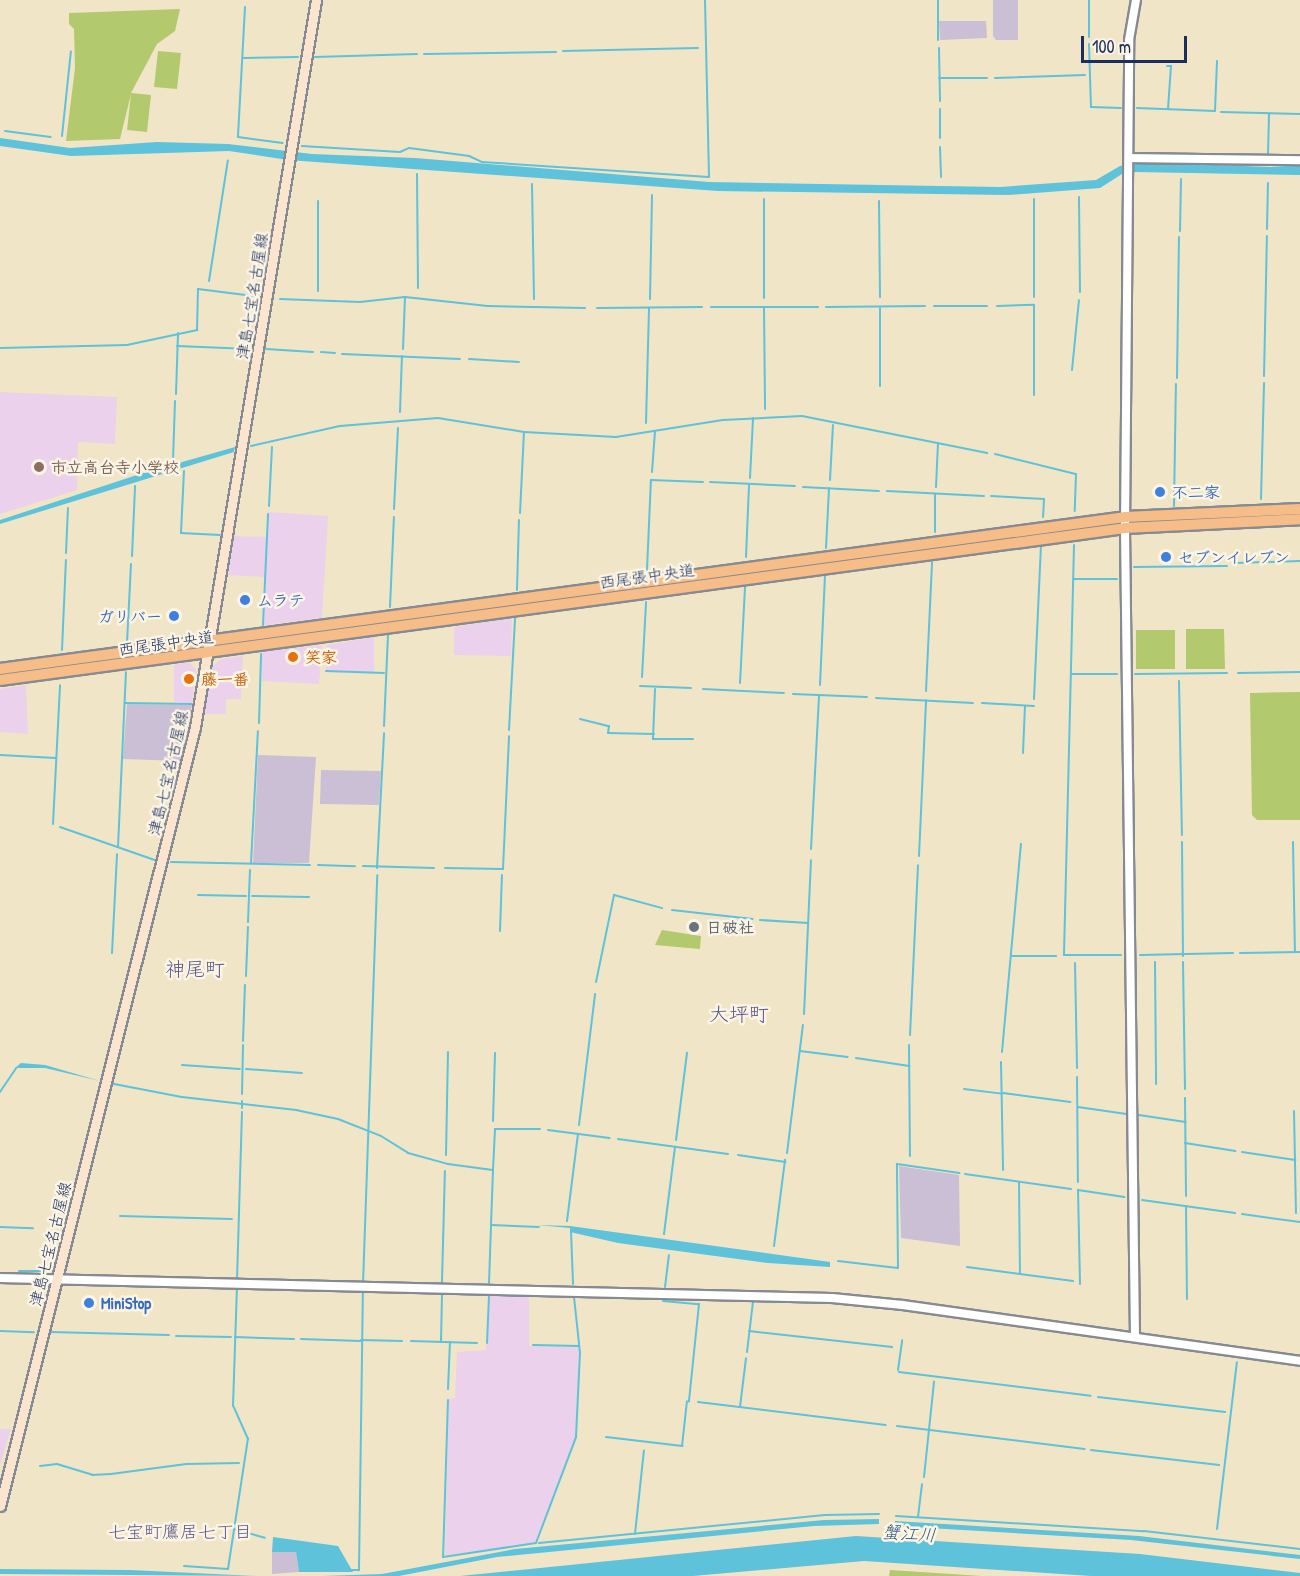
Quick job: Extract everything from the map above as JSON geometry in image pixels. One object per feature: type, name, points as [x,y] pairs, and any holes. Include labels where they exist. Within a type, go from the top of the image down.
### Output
[{"type":"main road","name":"津島七宝名古屋線","points":[[0,1506],[195,726],[316,0]]},
{"type":"main road","name":"西尾張中央道","points":[[0,669],[210,639],[1125,522],[1300,509]]},
{"type":"main road","name":"西尾張中央道","points":[[0,680],[1125,522],[1300,519]]},
{"type":"street","points":[[1135,1337],[1125,522],[1129,40],[1137,0]]},
{"type":"street","points":[[1129,160],[1300,160]]},
{"type":"street","points":[[0,1278],[832,1298],[1300,1361]]},
{"type":"shaded area","points":[[993,0],[1018,0],[1018,40],[996,40],[993,36]]},
{"type":"shaded area","points":[[939,21],[986,21],[987,38],[940,40]]},
{"type":"shaded area","name":"市立高台寺小学校","points":[[0,392],[117,397],[115,444],[78,442],[77,490],[0,514]]},
{"type":"shaded area","points":[[269,512],[328,516],[322,618],[264,625],[266,577],[228,575],[234,536],[268,537]]},
{"type":"shaded area","points":[[512,618],[511,656],[454,655],[454,627]]},
{"type":"shaded area","points":[[374,637],[374,672],[326,671],[327,645]]},
{"type":"shaded area","points":[[322,645],[319,684],[262,681],[262,652]]},
{"type":"shaded area","points":[[243,656],[241,699],[226,699],[226,714],[203,714],[211,668],[221,659]]},
{"type":"shaded area","points":[[189,662],[196,670],[192,703],[174,702],[174,665]]},
{"type":"shaded area","points":[[26,685],[28,734],[0,732],[0,689]]},
{"type":"shaded area","points":[[127,704],[192,705],[181,761],[123,759]]},
{"type":"shaded area","points":[[258,755],[316,757],[309,863],[253,863]]},
{"type":"shaded area","points":[[321,770],[381,771],[379,805],[320,804]]},
{"type":"shaded area","points":[[899,1166],[959,1175],[960,1246],[901,1238]]},
{"type":"shaded area","points":[[489,1294],[527,1295],[529,1299],[529,1346],[579,1347],[576,1437],[535,1543],[445,1555],[449,1399],[455,1398],[457,1352],[486,1350]]},
{"type":"shaded area","points":[[0,1429],[11,1429],[0,1465]]},
{"type":"shaded area","points":[[272,1552],[296,1552],[299,1572],[272,1574]]},
{"type":"green space","points":[[180,9],[175,31],[157,44],[131,93],[151,95],[147,132],[127,130],[131,94],[120,139],[66,141],[75,68],[74,29],[69,24],[69,13]]},
{"type":"green space","points":[[158,51],[181,53],[177,89],[154,87]]},
{"type":"green space","points":[[1186,629],[1224,629],[1225,669],[1186,669]]},
{"type":"green space","points":[[1136,630],[1175,630],[1175,669],[1136,669]]},
{"type":"green space","points":[[1300,692],[1300,820],[1257,820],[1252,815],[1250,693]]},
{"type":"green space","points":[[662,930],[701,936],[700,949],[655,945]]},
{"type":"green space","points":[[890,1570],[982,1576],[889,1576]]},
{"type":"water","points":[[0,138],[70,148],[157,142],[228,144],[312,154],[415,158],[709,182],[1000,187],[1096,180],[1120,166],[1137,162],[1270,167],[1300,165],[1300,175],[1136,172],[1122,174],[1100,188],[1008,195],[718,191],[288,160],[229,151],[71,156],[0,146]]},
{"type":"water","points":[[235,447],[234,452],[0,524],[0,520],[140,474]]},
{"type":"water","points":[[21,1063],[45,1065],[100,1081],[45,1068],[15,1068]]},
{"type":"water","points":[[537,1225],[570,1226],[830,1262],[830,1267],[768,1263],[618,1243],[570,1232],[570,1228]]},
{"type":"water","points":[[879,1519],[879,1524],[814,1526],[497,1557],[399,1576],[323,1576],[382,1574],[515,1549],[824,1520]]},
{"type":"water","points":[[895,1521],[1139,1536],[1300,1555],[1300,1559],[1131,1540],[895,1526]]},
{"type":"water","points":[[856,1536],[1140,1554],[1300,1573],[1300,1576],[1091,1576],[864,1561],[693,1576],[460,1576]]},
{"type":"water","points":[[273,1537],[338,1546],[353,1572],[299,1572],[296,1552],[272,1552]]},
{"type":"water","points":[[0,1569],[130,1570],[257,1576],[0,1574]]},
{"type":"waterway","points":[[302,146],[400,152],[409,148],[469,156],[482,162],[709,177],[705,0]]},
{"type":"waterway","points":[[938,0],[938,40]]},
{"type":"waterway","points":[[1089,0],[1089,37]]},
{"type":"waterway","points":[[245,7],[238,137],[283,143]]},
{"type":"waterway","points":[[1089,44],[1091,107],[1121,108]]},
{"type":"waterway","points":[[563,51],[698,48]]},
{"type":"waterway","points":[[939,48],[940,101]]},
{"type":"waterway","points":[[62,136],[71,51]]},
{"type":"waterway","points":[[424,54],[556,52]]},
{"type":"waterway","points":[[315,57],[417,54]]},
{"type":"waterway","points":[[243,58],[298,57]]},
{"type":"waterway","points":[[1215,111],[1217,61]]},
{"type":"waterway","points":[[1167,66],[1171,66],[1168,109]]},
{"type":"waterway","points":[[995,78],[1085,75]]},
{"type":"waterway","points":[[939,78],[987,78]]},
{"type":"waterway","points":[[1137,108],[1215,111]]},
{"type":"waterway","points":[[940,109],[940,138]]},
{"type":"waterway","points":[[1221,112],[1300,114]]},
{"type":"waterway","points":[[1268,155],[1269,114]]},
{"type":"waterway","points":[[5,131],[51,137]]},
{"type":"waterway","points":[[940,147],[941,177]]},
{"type":"waterway","points":[[209,281],[228,160]]},
{"type":"waterway","points":[[417,174],[418,288]]},
{"type":"waterway","points":[[1180,231],[1181,179]]},
{"type":"waterway","points":[[1267,229],[1268,183]]},
{"type":"waterway","points":[[532,184],[534,299]]},
{"type":"waterway","points":[[650,299],[652,195]]},
{"type":"waterway","points":[[1079,197],[1080,292]]},
{"type":"waterway","points":[[764,199],[764,298]]},
{"type":"waterway","points":[[1034,199],[1034,297]]},
{"type":"waterway","points":[[318,201],[318,291]]},
{"type":"waterway","points":[[879,201],[880,297]]},
{"type":"waterway","points":[[1264,376],[1267,236]]},
{"type":"waterway","points":[[1177,378],[1179,237]]},
{"type":"waterway","points":[[0,348],[127,345],[197,330],[198,289],[254,296]]},
{"type":"waterway","points":[[405,297],[488,306],[585,308]]},
{"type":"waterway","points":[[280,299],[360,302],[405,297],[403,349]]},
{"type":"waterway","points":[[1072,370],[1079,300]]},
{"type":"waterway","points":[[997,306],[1034,305],[1034,395]]},
{"type":"waterway","points":[[826,307],[925,306]]},
{"type":"waterway","points":[[934,306],[987,306]]},
{"type":"waterway","points":[[597,308],[702,307]]},
{"type":"waterway","points":[[711,307],[818,307]]},
{"type":"waterway","points":[[764,307],[765,409]]},
{"type":"waterway","points":[[646,423],[649,308]]},
{"type":"waterway","points":[[880,308],[880,386]]},
{"type":"waterway","points":[[176,394],[178,333]]},
{"type":"waterway","points":[[177,346],[250,349]]},
{"type":"waterway","points":[[266,349],[313,352]]},
{"type":"waterway","points":[[321,352],[335,353]]},
{"type":"waterway","points":[[342,354],[460,359]]},
{"type":"waterway","points":[[400,412],[402,356]]},
{"type":"waterway","points":[[469,359],[519,362]]},
{"type":"waterway","points":[[1261,499],[1264,383]]},
{"type":"waterway","points":[[1174,506],[1176,384]]},
{"type":"waterway","points":[[173,461],[175,401]]},
{"type":"waterway","points":[[251,446],[340,426],[438,418],[524,432],[616,437],[723,420],[802,416],[987,453]]},
{"type":"waterway","points":[[750,478],[753,418]]},
{"type":"waterway","points":[[830,480],[833,425]]},
{"type":"waterway","points":[[394,509],[398,428]]},
{"type":"waterway","points":[[652,472],[655,431]]},
{"type":"waterway","points":[[520,513],[524,432]]},
{"type":"waterway","points":[[936,487],[938,443]]},
{"type":"waterway","points":[[269,506],[272,447]]},
{"type":"waterway","points":[[995,454],[1076,474],[1075,511]]},
{"type":"waterway","points":[[184,471],[181,533],[220,535]]},
{"type":"waterway","points":[[647,570],[651,480],[703,482]]},
{"type":"waterway","points":[[710,482],[795,486]]},
{"type":"waterway","points":[[746,557],[749,485]]},
{"type":"waterway","points":[[132,556],[135,486]]},
{"type":"waterway","points":[[803,487],[879,491]]},
{"type":"waterway","points":[[826,548],[829,488]]},
{"type":"waterway","points":[[887,491],[984,496]]},
{"type":"waterway","points":[[935,494],[935,532]]},
{"type":"waterway","points":[[991,496],[1044,499],[1043,517]]},
{"type":"waterway","points":[[66,553],[68,508]]},
{"type":"waterway","points":[[263,625],[268,514]]},
{"type":"waterway","points":[[390,607],[394,517]]},
{"type":"waterway","points":[[517,590],[519,520]]},
{"type":"waterway","points":[[1074,545],[1064,955],[1121,955]]},
{"type":"waterway","points":[[1034,699],[1041,547]]},
{"type":"waterway","points":[[62,650],[66,560]]},
{"type":"waterway","points":[[1236,563],[1300,561]]},
{"type":"waterway","points":[[926,691],[932,562]]},
{"type":"waterway","points":[[127,643],[131,564]]},
{"type":"waterway","points":[[1134,567],[1227,566]]},
{"type":"waterway","points":[[820,685],[825,576]]},
{"type":"waterway","points":[[1074,579],[1117,579]]},
{"type":"waterway","points":[[740,683],[745,587]]},
{"type":"waterway","points":[[642,677],[646,602]]},
{"type":"waterway","points":[[509,730],[515,618]]},
{"type":"waterway","points":[[384,726],[388,635]]},
{"type":"waterway","points":[[259,723],[261,654]]},
{"type":"waterway","points":[[326,671],[384,673]]},
{"type":"waterway","points":[[118,847],[126,672]]},
{"type":"waterway","points":[[1238,673],[1300,672]]},
{"type":"waterway","points":[[1135,674],[1227,673]]},
{"type":"waterway","points":[[1072,674],[1117,674]]},
{"type":"waterway","points":[[1179,681],[1182,835]]},
{"type":"waterway","points":[[53,824],[60,685]]},
{"type":"waterway","points":[[640,686],[691,688]]},
{"type":"waterway","points":[[655,689],[653,739],[693,739]]},
{"type":"waterway","points":[[703,689],[784,693]]},
{"type":"waterway","points":[[793,694],[867,697]]},
{"type":"waterway","points":[[811,849],[819,695]]},
{"type":"waterway","points":[[876,698],[973,703]]},
{"type":"waterway","points":[[919,856],[926,700]]},
{"type":"waterway","points":[[125,703],[192,704]]},
{"type":"waterway","points":[[982,703],[1034,706]]},
{"type":"waterway","points":[[1023,753],[1025,706]]},
{"type":"waterway","points":[[580,719],[609,726],[608,733],[654,734]]},
{"type":"waterway","points":[[251,863],[258,731]]},
{"type":"waterway","points":[[377,868],[384,733]]},
{"type":"waterway","points":[[445,868],[503,869],[509,736]]},
{"type":"waterway","points":[[0,755],[56,758]]},
{"type":"waterway","points":[[60,827],[155,860]]},
{"type":"waterway","points":[[1182,842],[1183,956]]},
{"type":"waterway","points":[[1293,842],[1295,952]]},
{"type":"waterway","points":[[1002,1052],[1021,844]]},
{"type":"waterway","points":[[112,953],[117,854]]},
{"type":"waterway","points":[[804,1014],[811,860]]},
{"type":"waterway","points":[[171,862],[310,865]]},
{"type":"waterway","points":[[318,865],[355,866]]},
{"type":"waterway","points":[[910,1035],[918,865]]},
{"type":"waterway","points":[[363,866],[434,868]]},
{"type":"waterway","points":[[248,922],[250,870]]},
{"type":"waterway","points":[[363,1284],[377,875]]},
{"type":"waterway","points":[[500,931],[502,875]]},
{"type":"waterway","points":[[198,895],[246,896]]},
{"type":"waterway","points":[[596,982],[614,895],[662,908]]},
{"type":"waterway","points":[[252,896],[309,897]]},
{"type":"waterway","points":[[672,910],[753,919]]},
{"type":"waterway","points":[[760,920],[808,923]]},
{"type":"waterway","points":[[246,976],[248,927]]},
{"type":"waterway","points":[[1240,953],[1300,952]]},
{"type":"waterway","points":[[1140,955],[1233,953]]},
{"type":"waterway","points":[[1011,956],[1056,956]]},
{"type":"waterway","points":[[1155,962],[1156,1084]]},
{"type":"waterway","points":[[1183,962],[1185,1089]]},
{"type":"waterway","points":[[1075,963],[1077,1068]]},
{"type":"waterway","points":[[243,1041],[245,985]]},
{"type":"waterway","points":[[579,1125],[595,994]]},
{"type":"waterway","points":[[787,1153],[803,1025]]},
{"type":"waterway","points":[[242,1094],[243,1045]]},
{"type":"waterway","points":[[909,1045],[910,1156]]},
{"type":"waterway","points":[[800,1051],[848,1057]]},
{"type":"waterway","points":[[446,1155],[448,1052]]},
{"type":"waterway","points":[[493,1121],[495,1053]]},
{"type":"waterway","points":[[676,1140],[687,1053]]},
{"type":"waterway","points":[[856,1058],[909,1066]]},
{"type":"waterway","points":[[1001,1062],[1003,1170]]},
{"type":"waterway","points":[[182,1065],[240,1069]]},
{"type":"waterway","points":[[0,1092],[16,1068]]},
{"type":"waterway","points":[[246,1069],[302,1073]]},
{"type":"waterway","points":[[1077,1077],[1078,1182]]},
{"type":"waterway","points":[[109,1083],[182,1097],[296,1110],[338,1119],[381,1136],[408,1153],[448,1164],[493,1170],[491,1225],[539,1227]]},
{"type":"waterway","points":[[964,1089],[1002,1094]]},
{"type":"waterway","points":[[1003,1093],[1070,1102]]},
{"type":"waterway","points":[[1185,1098],[1186,1196]]},
{"type":"waterway","points":[[242,1101],[242,1108]]},
{"type":"waterway","points":[[1078,1107],[1126,1114]]},
{"type":"waterway","points":[[1294,1111],[1296,1213]]},
{"type":"waterway","points":[[237,1280],[242,1112]]},
{"type":"waterway","points":[[1139,1115],[1185,1122]]},
{"type":"waterway","points":[[493,1170],[495,1129],[540,1129]]},
{"type":"waterway","points":[[548,1130],[609,1138]]},
{"type":"waterway","points":[[567,1221],[578,1134]]},
{"type":"waterway","points":[[618,1139],[728,1154]]},
{"type":"waterway","points":[[1185,1143],[1235,1151]]},
{"type":"waterway","points":[[664,1234],[675,1147]]},
{"type":"waterway","points":[[1242,1152],[1295,1160]]},
{"type":"waterway","points":[[738,1155],[785,1162]]},
{"type":"waterway","points":[[774,1246],[785,1160]]},
{"type":"waterway","points":[[838,1261],[898,1268],[897,1164],[959,1173]]},
{"type":"waterway","points":[[442,1282],[445,1171]]},
{"type":"waterway","points":[[965,1174],[1071,1189]]},
{"type":"waterway","points":[[1019,1182],[1020,1274]]},
{"type":"waterway","points":[[1080,1284],[1078,1190],[1124,1197]]},
{"type":"waterway","points":[[1142,1200],[1235,1213]]},
{"type":"waterway","points":[[1186,1206],[1187,1299]]},
{"type":"waterway","points":[[1242,1214],[1300,1222]]},
{"type":"waterway","points":[[120,1216],[232,1219]]},
{"type":"waterway","points":[[489,1283],[491,1225]]},
{"type":"waterway","points":[[0,1227],[33,1228]]},
{"type":"waterway","points":[[571,1231],[573,1284]]},
{"type":"waterway","points":[[665,1287],[669,1255]]},
{"type":"waterway","points":[[967,1267],[1073,1281]]},
{"type":"waterway","points":[[19,1271],[45,1271]]},
{"type":"waterway","points":[[184,1566],[228,1569],[248,1439],[233,1406],[237,1286]]},
{"type":"waterway","points":[[352,1570],[359,1570],[363,1290]]},
{"type":"waterway","points":[[441,1342],[442,1295]]},
{"type":"waterway","points":[[487,1343],[489,1296]]},
{"type":"waterway","points":[[448,1400],[443,1557],[536,1543],[576,1437],[580,1353],[574,1297]]},
{"type":"waterway","points":[[663,1301],[699,1304],[689,1401]]},
{"type":"waterway","points":[[747,1352],[753,1302]]},
{"type":"waterway","points":[[0,1331],[34,1332]]},
{"type":"waterway","points":[[749,1331],[892,1347]]},
{"type":"waterway","points":[[50,1332],[169,1335]]},
{"type":"waterway","points":[[176,1336],[231,1337]]},
{"type":"waterway","points":[[235,1337],[294,1339]]},
{"type":"waterway","points":[[301,1339],[361,1341]]},
{"type":"waterway","points":[[361,1340],[402,1341]]},
{"type":"waterway","points":[[898,1370],[902,1340]]},
{"type":"waterway","points":[[411,1341],[477,1343]]},
{"type":"waterway","points":[[448,1389],[450,1342]]},
{"type":"waterway","points":[[533,1345],[579,1346]]},
{"type":"waterway","points":[[740,1407],[746,1358]]},
{"type":"waterway","points":[[1217,1529],[1237,1362]]},
{"type":"waterway","points":[[899,1372],[1091,1396]]},
{"type":"waterway","points":[[924,1477],[934,1382]]},
{"type":"waterway","points":[[1098,1397],[1225,1412]]},
{"type":"waterway","points":[[606,1437],[682,1446],[687,1401]]},
{"type":"waterway","points":[[698,1402],[886,1425]]},
{"type":"waterway","points":[[897,1426],[1085,1449]]},
{"type":"waterway","points":[[635,1534],[644,1450]]},
{"type":"waterway","points":[[1091,1450],[1219,1465]]},
{"type":"waterway","points":[[40,1466],[57,1464],[92,1475],[186,1464],[239,1463]]},
{"type":"waterway","name":"蟹江川","points":[[918,1517],[922,1484]]},
{"type":"waterway","name":"蟹江川","points":[[539,1543],[825,1515],[879,1514]]},
{"type":"waterway","name":"蟹江川","points":[[896,1516],[1144,1531],[1300,1549]]},
{"type":"waterway","points":[[234,1529],[265,1538]]},
{"type":"place","name":"市立高台寺小学校","points":[[39,467]]},
{"type":"place","name":"不二家","points":[[1160,492]]},
{"type":"place","name":"セブンイレブン","points":[[1166,557]]},
{"type":"place","name":"ムラテ","points":[[245,600]]},
{"type":"place","name":"ガリバー","points":[[174,616]]},
{"type":"place","name":"笑家","points":[[293,657]]},
{"type":"place","name":"藤一番","points":[[189,679]]},
{"type":"place","name":"日破社","points":[[694,927]]},
{"type":"place","name":"MiniStop","points":[[89,1303]]},
{"type":"district","name":"神尾町","points":[[195,968]]},
{"type":"district","name":"大坪町","points":[[739,1013]]},
{"type":"district","name":"七宝町鷹居七丁目","points":[[180,1532]]}]
